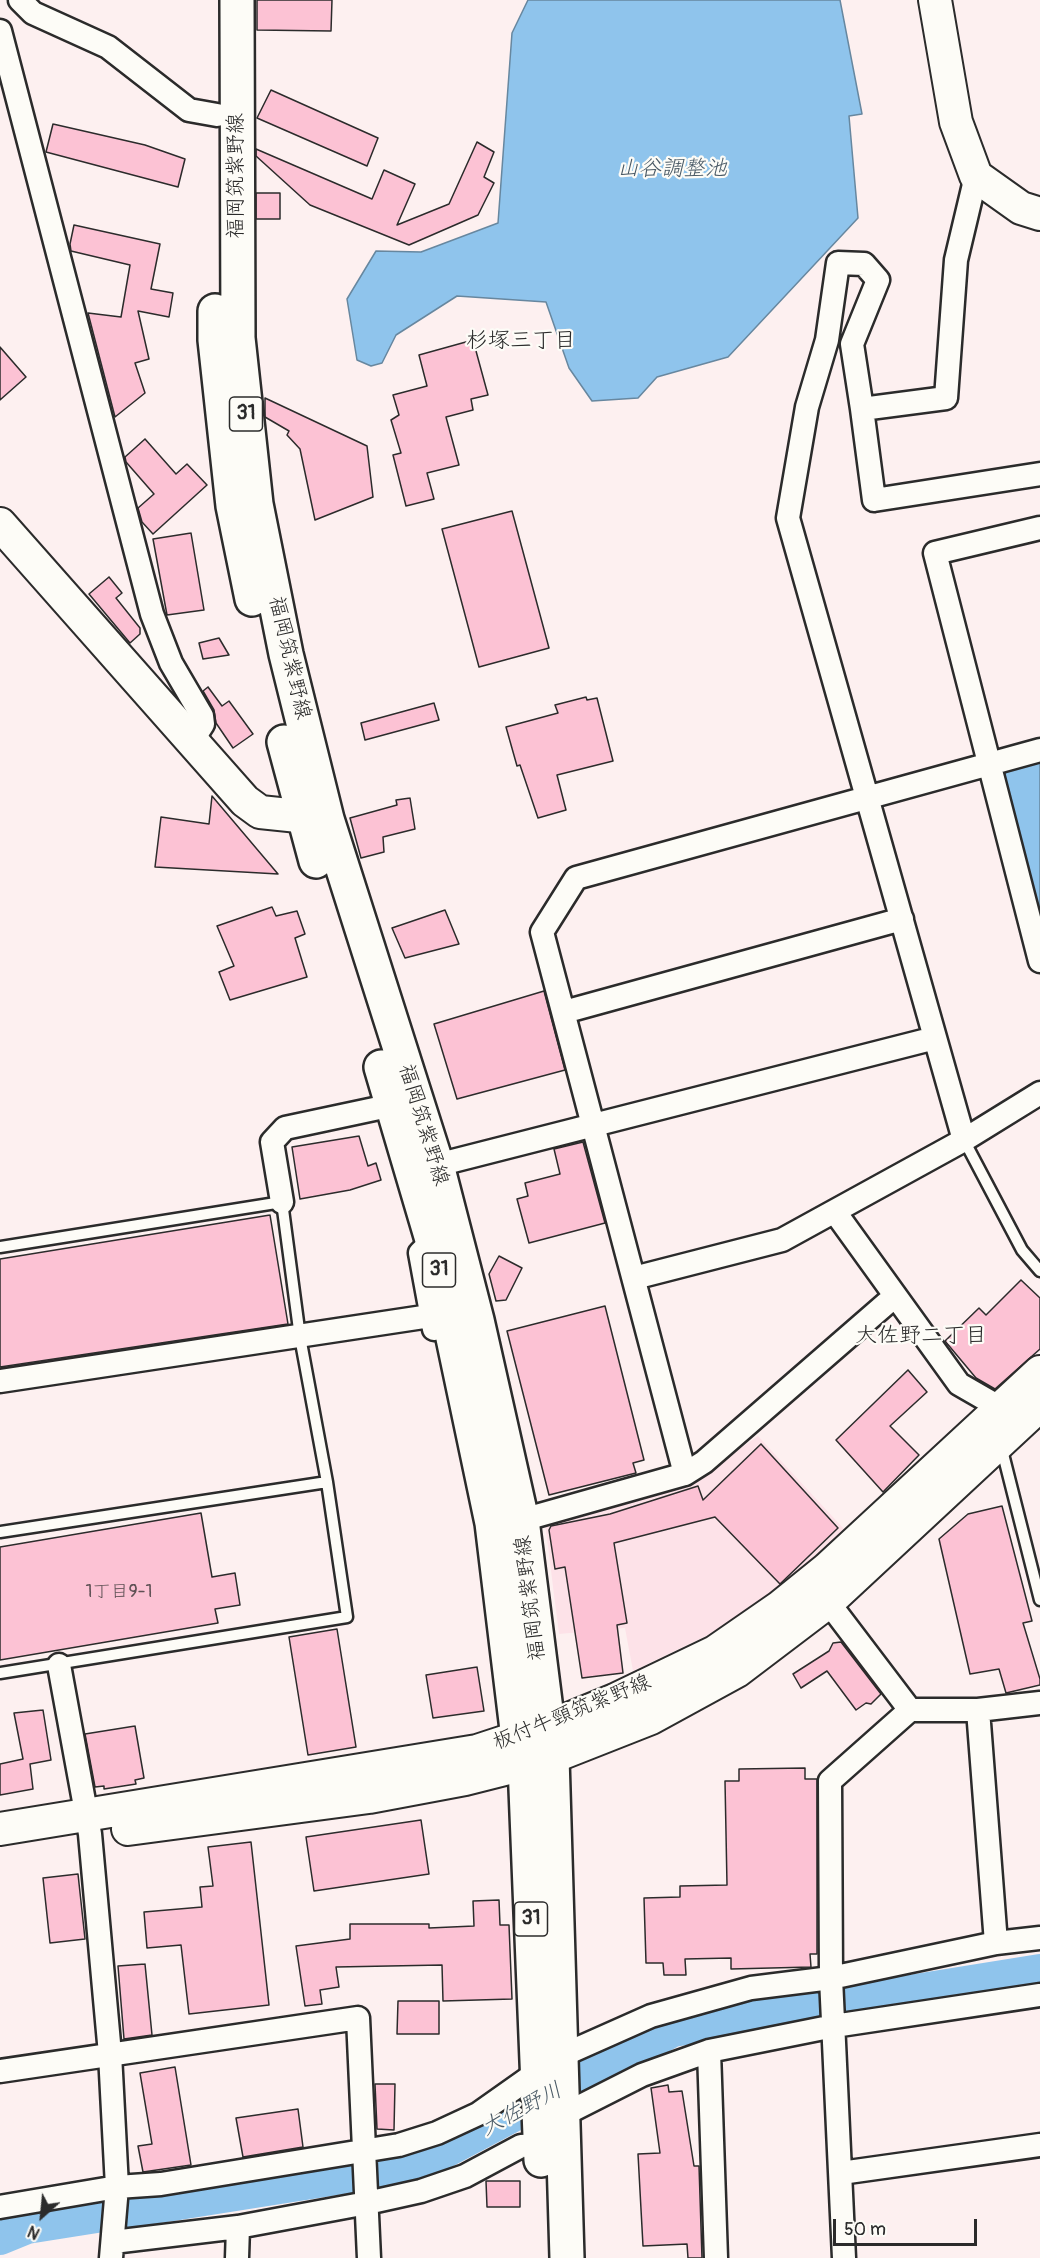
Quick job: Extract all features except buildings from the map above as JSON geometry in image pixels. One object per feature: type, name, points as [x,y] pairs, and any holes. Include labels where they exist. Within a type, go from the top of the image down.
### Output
[{"type":"main road","name":"福岡筑紫野線","points":[[217,0],[215,340],[233,506],[263,657],[315,818],[437,1166],[477,1320],[522,1520],[535,1747],[548,2064],[544,2258]]},
{"type":"main road","name":"福岡筑紫野線","points":[[237,0],[238,338],[255,492],[315,818],[433,1243],[492,1523],[535,1747]]},
{"type":"main road","points":[[935,0],[956,122],[976,176],[1021,208],[1040,214]]},
{"type":"main road","points":[[6,541],[252,807],[260,812],[315,818]]},
{"type":"main road","name":"板付牛頸筑紫野線","points":[[0,1850],[88,1825],[477,1751],[535,1747],[651,1718],[737,1671],[828,1602],[1000,1442],[1027,1412],[1040,1372]]},
{"type":"main road","name":"板付牛頸筑紫野線","points":[[535,1747],[715,1652],[780,1607],[1027,1412]]},
{"type":"main road","name":"板付牛頸筑紫野線","points":[[0,1829],[88,1825]]},
{"type":"main road","name":"福岡筑紫野線","points":[[548,2129],[567,2258]]},
{"type":"street","points":[[20,0],[33,13],[108,47],[189,110],[217,116]]},
{"type":"street","points":[[0,31],[152,614],[171,663],[202,716],[203,724],[192,741]]},
{"type":"street","points":[[862,409],[946,398],[956,260],[976,176]]},
{"type":"street","points":[[964,1140],[788,518],[807,407],[827,340],[838,263],[864,264],[878,280],[852,344],[874,500],[1040,474]]},
{"type":"street","points":[[1040,528],[935,553],[1040,961]]},
{"type":"street","points":[[685,1474],[542,932],[576,878],[1040,750]]},
{"type":"street","points":[[564,1011],[902,919]]},
{"type":"street","points":[[437,1166],[935,1038]]},
{"type":"street","points":[[634,1278],[782,1240],[964,1140],[1040,1093]]},
{"type":"street","points":[[282,1202],[272,1142],[285,1128],[393,1105]]},
{"type":"street","points":[[835,1212],[959,1384],[1027,1412]]},
{"type":"street","points":[[433,1243],[420,1253],[430,1316],[448,1374],[465,1396]]},
{"type":"street","points":[[522,1520],[685,1474],[705,1462],[895,1296]]},
{"type":"street","points":[[0,1381],[430,1316]]},
{"type":"street","points":[[828,1602],[910,1710]]},
{"type":"street","points":[[59,1665],[88,1825],[110,2054],[116,2125],[113,2245],[238,2227],[366,2197],[421,2191],[465,2176],[642,2075],[709,2051],[834,2026],[1040,1995]]},
{"type":"street","points":[[844,2258],[831,1978],[830,1781],[910,1710],[978,1710],[1040,1703]]},
{"type":"street","points":[[978,1710],[996,1943]]},
{"type":"street","points":[[0,2207],[363,2157],[437,2133],[478,2114],[548,2064],[651,2016],[751,1988],[831,1978],[996,1943],[1040,1938]]},
{"type":"street","points":[[0,2071],[358,2018],[369,2258]]},
{"type":"street","points":[[709,2051],[716,2258]]},
{"type":"street","points":[[841,2173],[1040,2145]]},
{"type":"street","points":[[237,2258],[238,2227]]},
{"type":"lane","points":[[964,1140],[1023,1250],[1040,1271]]},
{"type":"lane","points":[[0,1247],[282,1202],[300,1337],[327,1482],[347,1617],[0,1673]]},
{"type":"lane","points":[[1000,1442],[1040,1600]]},
{"type":"lane","points":[[0,1532],[327,1482]]},
{"type":"shaded area","points":[[758,1436],[844,1529],[776,1592],[714,1632],[633,1671],[625,1628],[559,1634],[545,1523],[623,1505],[676,1485],[708,1471]]},
{"type":"water","name":"山谷調整池","points":[[528,0],[840,0],[862,114],[849,116],[858,218],[728,357],[657,377],[638,398],[592,401],[569,368],[546,302],[457,296],[396,335],[382,363],[371,366],[357,360],[347,299],[376,251],[421,252],[498,223],[512,33]]},
{"type":"water","points":[[1040,762],[1040,920],[1003,777],[1007,771]]},
{"type":"waterway","name":"大佐野川","points":[[0,2238],[27,2227],[419,2165],[673,2030],[1040,1971]]},
{"type":"district","name":"杉塚三丁目","points":[[521,341]]},
{"type":"district","name":"大佐野二丁目","points":[[921,1336]]}]
